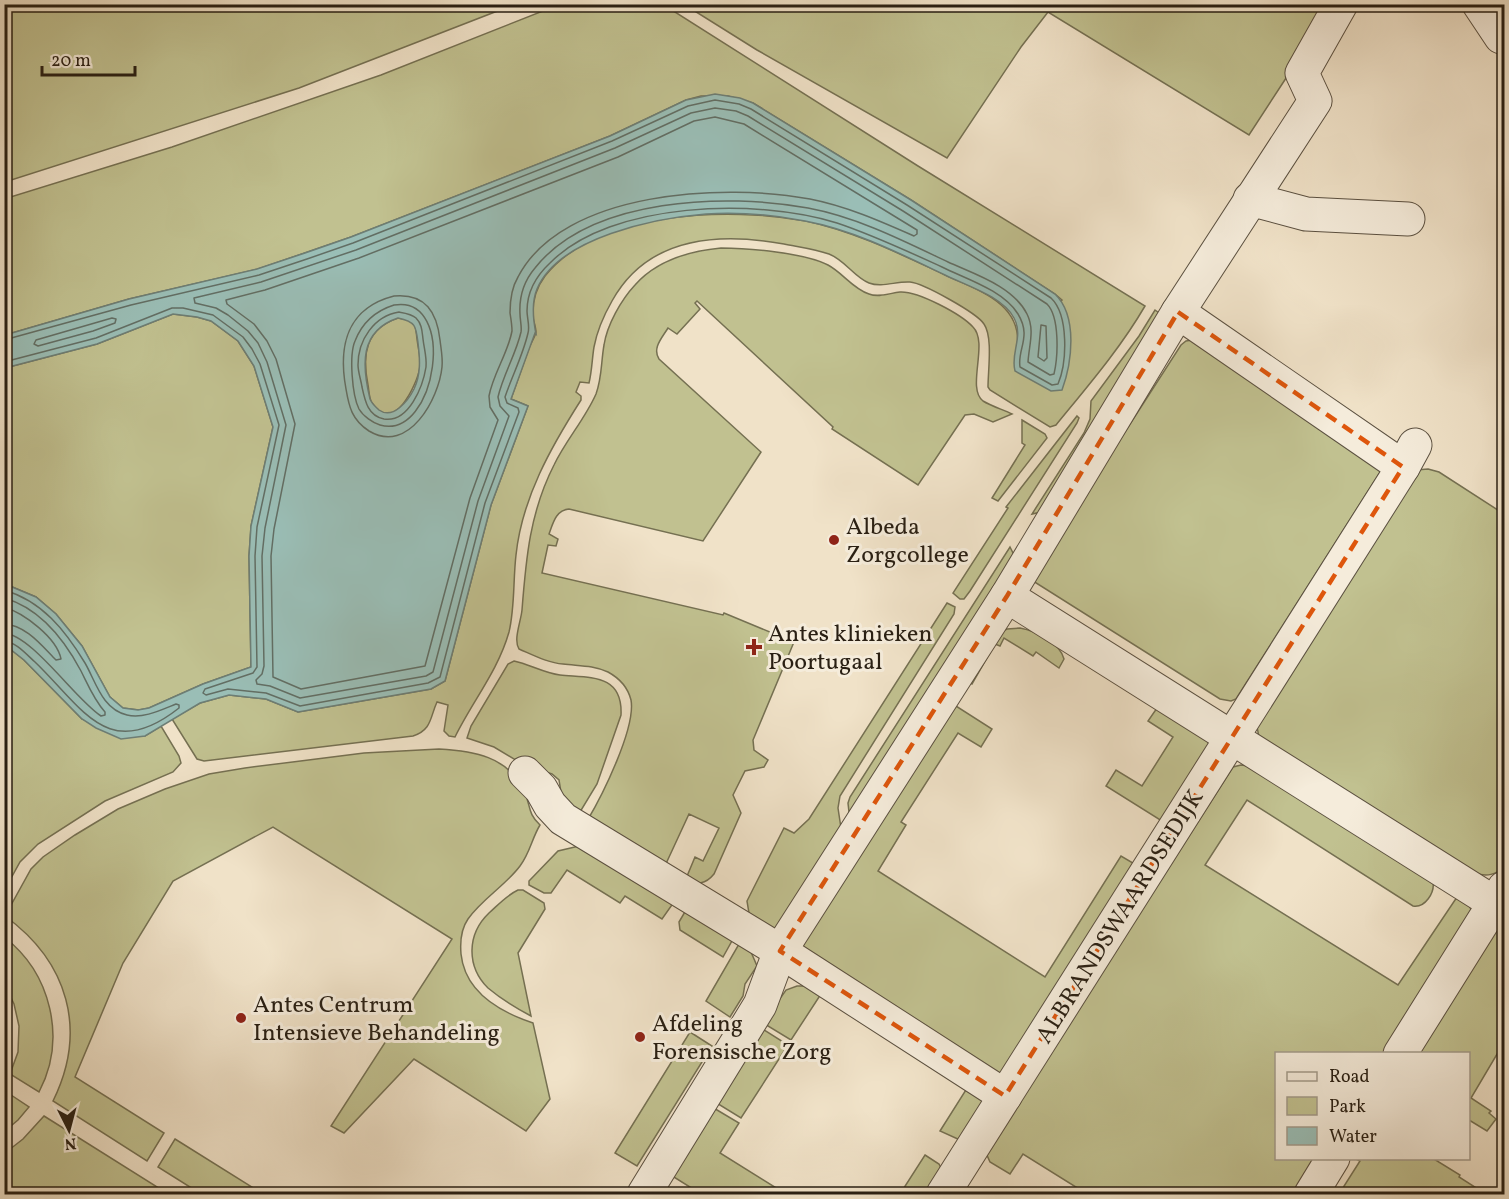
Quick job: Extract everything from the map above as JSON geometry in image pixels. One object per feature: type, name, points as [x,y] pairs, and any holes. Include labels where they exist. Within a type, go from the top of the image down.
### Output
[{"type":"street","points":[[644,1194],[760,1005],[780,951],[1007,596],[1178,312],[1315,101],[1302,74],[1341,4]]},
{"type":"street","points":[[1479,4],[1501,38]]},
{"type":"street","points":[[1250,199],[1306,214],[1408,219]]},
{"type":"street","name":"ALBRANDSWAARDSEDIJK","points":[[943,1194],[1409,456],[1178,312]]},
{"type":"street","points":[[1007,596],[1232,737],[1501,900],[1401,1052]]},
{"type":"street","points":[[525,773],[541,789],[550,805],[563,819],[780,951],[1005,1096]]},
{"type":"street","points":[[1311,1194],[1332,1160]]},
{"type":"highlighted area","points":[[1178,312],[1403,467],[1005,1096],[780,951],[1007,596]]},
{"type":"green space","points":[[4,5],[513,5],[299,88],[5,182]]},
{"type":"green space","points":[[558,5],[664,5],[1145,306],[1103,367],[1056,425],[1050,427],[990,390],[988,387],[989,345],[984,324],[961,306],[926,287],[910,282],[879,285],[869,283],[829,254],[759,240],[711,240],[665,251],[645,263],[627,279],[604,317],[595,341],[589,383],[580,382],[576,392],[581,396],[581,400],[549,455],[524,513],[516,555],[509,632],[492,673],[455,737],[449,736],[444,731],[448,705],[437,702],[427,727],[413,736],[204,761],[197,759],[172,719],[200,703],[229,695],[266,699],[298,712],[431,689],[445,681],[491,505],[528,406],[511,399],[536,333],[533,312],[537,291],[545,276],[568,254],[597,238],[631,226],[667,218],[704,215],[741,214],[824,225],[892,250],[969,285],[995,300],[1013,320],[1017,333],[1017,349],[1062,300],[911,200],[753,103],[728,96],[701,96],[686,100],[610,136],[351,237],[258,269],[129,299],[5,335],[4,199],[172,147],[381,75]]},
{"type":"green space","points":[[685,5],[1329,5],[1290,72],[1249,135],[1048,12],[1021,47],[947,158],[757,50]]},
{"type":"green space","points":[[721,248],[761,250],[805,257],[828,265],[863,292],[873,295],[908,293],[928,299],[949,310],[973,327],[977,334],[979,343],[978,395],[990,405],[1012,414],[993,422],[974,414],[965,415],[918,485],[832,429],[833,427],[697,301],[695,303],[700,309],[677,334],[668,328],[657,347],[659,359],[761,452],[703,541],[569,509],[558,514],[554,522],[549,534],[558,539],[556,546],[548,545],[542,573],[723,615],[724,613],[794,642],[753,740],[754,750],[768,760],[764,767],[745,771],[733,795],[741,813],[714,874],[708,880],[698,883],[685,881],[695,857],[703,861],[719,828],[689,814],[664,868],[587,821],[609,779],[628,727],[631,700],[625,687],[608,672],[546,660],[519,649],[517,641],[530,536],[539,500],[559,456],[596,394],[606,337],[615,313],[630,291],[653,270],[686,255]]},
{"type":"green space","points":[[1155,310],[1166,318],[1041,512],[1032,514],[1084,433],[1090,419],[1091,401],[1139,336]]},
{"type":"green space","points":[[173,314],[211,321],[238,341],[254,366],[273,427],[251,526],[249,556],[251,667],[139,710],[123,708],[110,697],[82,646],[56,614],[36,597],[5,584],[5,368],[97,344]]},
{"type":"green space","points":[[398,318],[409,320],[415,326],[420,367],[414,385],[403,404],[396,411],[388,414],[380,412],[370,399],[366,354],[372,336],[387,323]]},
{"type":"green space","points":[[1192,340],[1384,466],[1236,699],[1231,701],[1220,699],[1033,581],[1032,576],[1181,345]]},
{"type":"green space","points":[[1077,416],[1079,418],[1077,423],[970,591],[964,599],[960,599],[953,593],[1008,508],[1006,507]]},
{"type":"green space","points":[[1022,420],[1045,434],[1047,438],[998,501],[992,498],[1025,445],[1022,443]]},
{"type":"green space","points":[[1428,469],[1439,472],[1504,514],[1504,866],[1491,874],[1475,873],[1259,737],[1257,727],[1416,470]]},
{"type":"green space","points":[[1010,547],[1014,555],[849,812],[850,797]]},
{"type":"green space","points":[[947,603],[955,607],[954,614],[840,796],[838,808],[841,828],[778,929],[771,930],[749,913],[747,901],[784,828],[794,833],[809,819]]},
{"type":"green space","points":[[1020,628],[1040,635],[1058,648],[1064,659],[1059,668],[1036,652],[1033,656],[1004,638],[1000,646],[995,644],[972,684],[964,680],[999,633],[1007,629]]},
{"type":"green space","points":[[5,645],[24,660],[82,719],[145,736],[161,726],[181,763],[173,772],[105,801],[38,844],[20,862],[5,889]]},
{"type":"green space","points":[[514,661],[554,674],[602,680],[616,691],[620,701],[621,715],[597,784],[580,812],[573,812],[561,792],[559,780],[552,774],[524,765],[494,747],[467,738],[471,726],[508,664]]},
{"type":"green space","points":[[952,706],[956,706],[992,729],[981,747],[958,733],[901,822],[906,825],[878,871],[1045,977],[1121,856],[1138,866],[1001,1075],[801,948]]},
{"type":"green space","points":[[1157,708],[1209,743],[1165,823],[1106,786],[1116,770],[1142,786],[1173,737],[1148,721]]},
{"type":"green space","points":[[439,749],[477,754],[509,770],[524,791],[531,813],[540,825],[520,866],[468,919],[462,931],[461,945],[464,967],[477,990],[486,999],[508,1013],[533,1023],[550,1099],[526,1131],[414,1059],[344,1133],[331,1126],[452,939],[273,827],[173,881],[123,963],[75,1077],[164,1133],[147,1161],[53,1101],[64,1075],[69,1049],[70,1023],[66,999],[57,976],[44,954],[27,934],[5,916],[31,869],[43,857],[118,809],[209,774],[364,753]]},
{"type":"green space","points":[[1249,766],[1433,881],[1428,899],[1421,905],[1413,906],[1247,800],[1205,865],[1398,985],[1455,900],[1457,898],[1471,910],[1388,1052],[1275,1052],[1275,1160],[1320,1160],[1298,1194],[1087,1194],[1023,1154],[1010,1174],[990,1162],[986,1153],[1233,767]]},
{"type":"green space","points":[[579,846],[674,902],[662,919],[625,896],[620,903],[567,870],[551,893],[544,893],[529,885],[529,881],[558,851]]},
{"type":"green space","points":[[518,890],[523,890],[544,903],[545,909],[518,953],[531,1016],[488,988],[476,970],[473,960],[473,940],[476,930],[489,913]]},
{"type":"green space","points":[[686,910],[733,939],[723,957],[680,930],[679,922]]},
{"type":"green space","points":[[1504,927],[1504,1045],[1471,1098],[1491,1111],[1489,1113],[1496,1119],[1487,1131],[1470,1121],[1470,1052],[1414,1052],[1496,928]]},
{"type":"green space","points":[[4,937],[33,969],[50,1008],[53,1029],[52,1050],[39,1092],[10,1074],[18,1052],[19,1026],[14,1004],[5,985]]},
{"type":"green space","points":[[739,944],[751,952],[757,966],[745,984],[743,996],[730,1017],[706,1001]]},
{"type":"green space","points":[[806,986],[821,994],[791,1040],[763,1023],[786,990]]},
{"type":"green space","points":[[761,1028],[788,1045],[741,1118],[715,1102]]},
{"type":"green space","points":[[690,1032],[712,1046],[637,1166],[615,1153]]},
{"type":"green space","points":[[969,1085],[985,1097],[960,1140],[940,1131]]},
{"type":"green space","points":[[5,1091],[29,1107],[5,1131]]},
{"type":"green space","points":[[712,1107],[739,1123],[720,1153],[786,1194],[701,1194],[669,1174]]},
{"type":"green space","points":[[44,1116],[162,1190],[5,1194],[5,1153],[23,1139]]},
{"type":"green space","points":[[175,1139],[263,1194],[201,1194],[158,1167]]},
{"type":"green space","points":[[925,1155],[939,1164],[942,1170],[931,1194],[900,1194]]},
{"type":"green space","points":[[1358,1160],[1436,1160],[1484,1193],[1485,1191],[1491,1194],[1339,1194],[1360,1161]]},
{"type":"water","points":[[715,94],[740,98],[753,103],[911,200],[1055,294],[1067,314],[1071,340],[1066,379],[1062,390],[1051,391],[1015,371],[1017,325],[1008,310],[993,298],[894,251],[841,230],[805,221],[743,214],[685,216],[636,226],[587,243],[566,256],[549,271],[537,289],[533,311],[536,334],[511,399],[528,406],[491,505],[445,681],[431,689],[298,712],[266,699],[229,695],[200,703],[145,736],[121,739],[82,719],[24,660],[5,645],[5,584],[36,597],[56,614],[82,646],[110,697],[123,708],[138,710],[149,708],[203,684],[251,667],[249,556],[251,526],[273,427],[254,366],[238,341],[211,321],[173,314],[97,344],[5,368],[5,335],[129,299],[257,269],[305,253],[610,136],[686,100]],"holes":[[[398,318],[412,323],[417,332],[418,378],[404,404],[395,411],[384,412],[379,410],[370,399],[366,374],[366,351],[376,332],[385,324]]]},
{"type":"place","name":"Albeda Zorgcollege","points":[[834,540]]},
{"type":"place","name":"Antes klinieken Poortugaal","points":[[754,647]]},
{"type":"place","name":"Antes Centrum Intensieve Behandeling","points":[[241,1018]]},
{"type":"place","name":"Afdeling Forensische Zorg","points":[[640,1037]]}]
